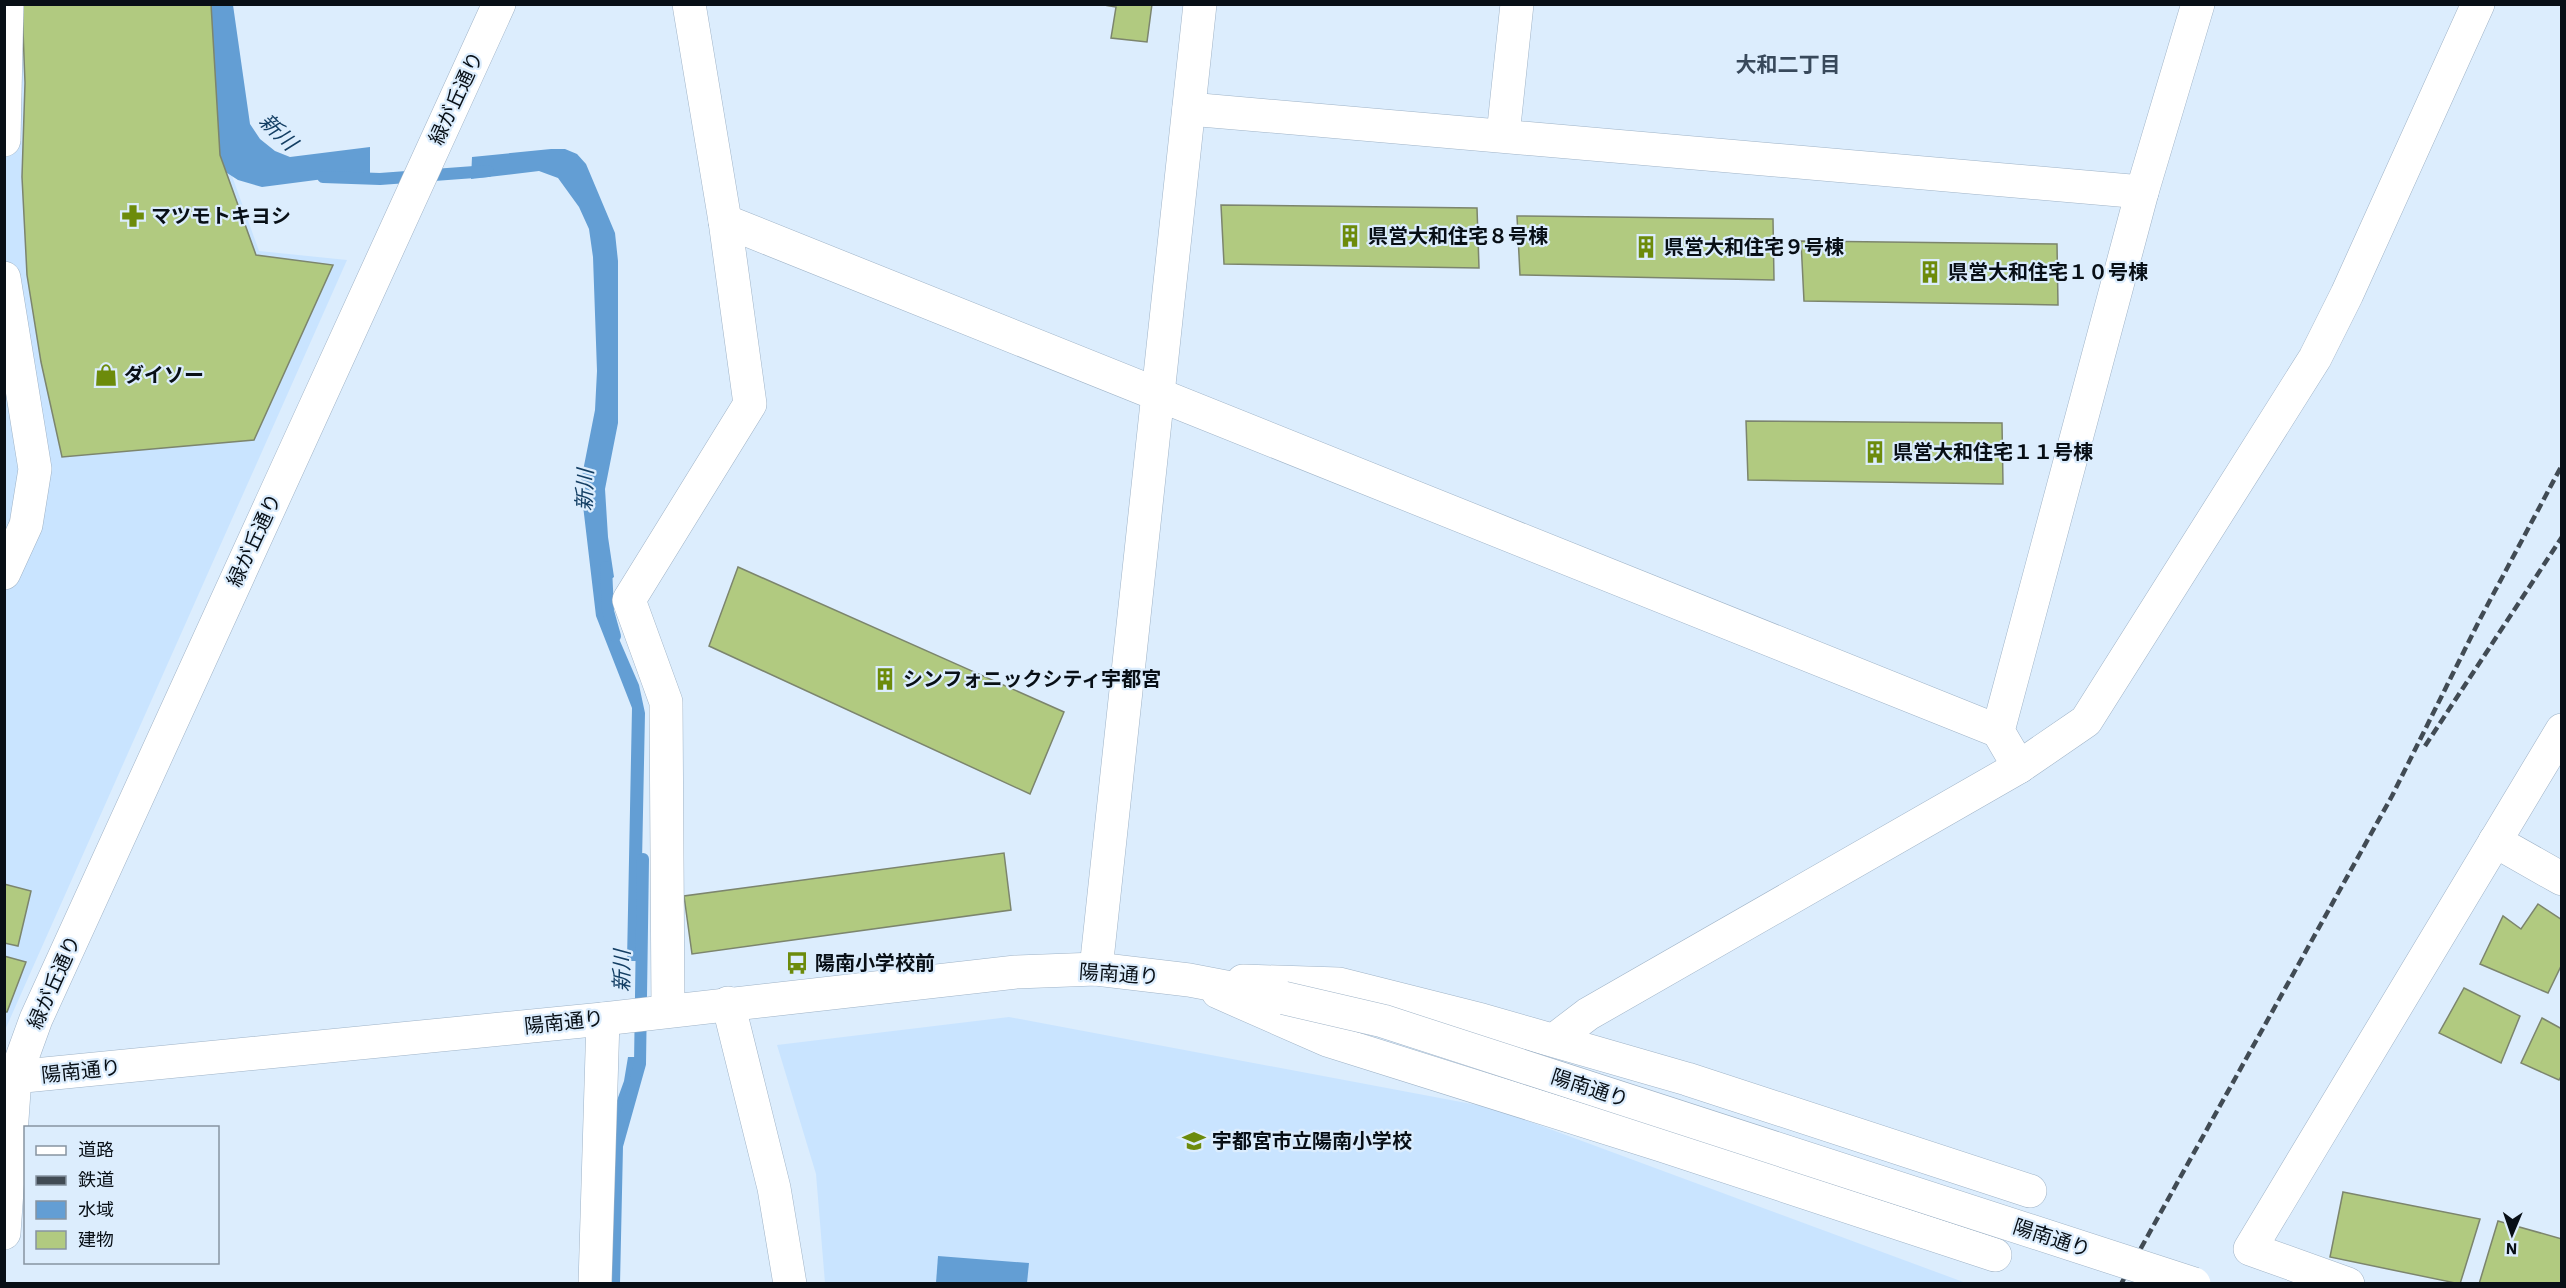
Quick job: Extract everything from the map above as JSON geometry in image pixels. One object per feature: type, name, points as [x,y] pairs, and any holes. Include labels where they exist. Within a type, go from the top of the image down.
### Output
[{"type":"street","points":[[4,141],[7,4]]},
{"type":"street","name":"緑が丘通り","points":[[4,1233],[10,1078],[499,4]]},
{"type":"street","points":[[668,1010],[666,702],[629,600],[750,404],[725,220],[689,4]]},
{"type":"street","points":[[1096,969],[1200,4]]},
{"type":"street","points":[[1503,135],[1517,4]]},
{"type":"street","points":[[1998,731],[2142,192],[2198,4]]},
{"type":"street","points":[[1554,1040],[1599,1008],[2019,767],[2086,721],[2315,358],[2347,294],[2478,4]]},
{"type":"street","points":[[1189,109],[2142,192]]},
{"type":"street","points":[[725,220],[1998,731],[2019,767]]},
{"type":"street","points":[[4,278],[35,469],[26,525],[4,573]]},
{"type":"street","points":[[2348,1284],[2250,1249],[2562,730]]},
{"type":"street","points":[[2495,841],[2562,879]]},
{"type":"street","name":"陽南通り","points":[[10,1078],[603,1019],[1016,972],[1096,969],[1189,980],[1284,998],[1383,1021],[2194,1284]]},
{"type":"street","points":[[1189,980],[1339,984],[1554,1040],[1687,1079],[2030,1191]]},
{"type":"street","points":[[1189,980],[1327,1040],[1661,1144],[1995,1255]]},
{"type":"street","points":[[728,1003],[774,1188],[790,1284]]},
{"type":"street","points":[[595,1284],[603,1019]]},
{"type":"shaded area","points":[[5,5],[227,162],[259,251],[347,260],[5,1030]]},
{"type":"shaded area","name":"宇都宮市立陽南小学校","points":[[1009,1017],[1493,1108],[1966,1283],[825,1283],[816,1174],[777,1045]]},
{"type":"water","points":[[208,5],[233,5],[250,124],[260,139],[275,151],[290,157],[370,147],[370,173],[262,187],[238,180],[224,171],[215,150]]},
{"type":"water","points":[[565,149],[577,154],[586,164],[615,233],[618,261],[618,423],[605,489],[608,537],[614,577],[604,584],[607,611],[639,685],[645,713],[640,961],[627,961],[632,708],[596,616],[582,497],[581,481],[595,410],[597,371],[593,257],[589,229],[579,207],[558,178],[539,171],[471,179],[472,157]]},
{"type":"water","points":[[628,1057],[638,1057],[616,1130],[612,1283],[603,1284],[607,1128],[624,1081]]},
{"type":"water","points":[[938,1256],[1029,1263],[1027,1283],[936,1283]]},
{"type":"building","name":"マツモトキヨシ","points":[[22,4],[211,4],[220,155],[256,255],[333,265],[254,440],[62,457],[41,362],[27,275],[22,177],[25,83]]},
{"type":"building","points":[[1098,4],[1152,4],[1147,42],[1111,38],[1116,7]]},
{"type":"building","name":"県営大和住宅８号棟","points":[[1221,205],[1477,208],[1479,268],[1224,264]]},
{"type":"building","name":"県営大和住宅９号棟","points":[[1517,216],[1773,219],[1774,280],[1520,275]]},
{"type":"building","name":"県営大和住宅１０号棟","points":[[1801,241],[2057,244],[2058,305],[1804,301]]},
{"type":"building","name":"県営大和住宅１１号棟","points":[[1746,421],[2002,423],[2003,484],[1748,480]]},
{"type":"building","name":"シンフォニックシティ宇都宮","points":[[738,567],[1064,712],[1030,794],[709,646]]},
{"type":"building","points":[[1004,853],[1011,910],[692,954],[684,896]]},
{"type":"building","points":[[4,884],[31,891],[18,946],[4,943]]},
{"type":"building","points":[[2538,904],[2562,920],[2562,964],[2548,993],[2480,964],[2503,916],[2521,929]]},
{"type":"building","points":[[4,956],[26,962],[7,1012],[4,1012]]},
{"type":"building","points":[[2464,988],[2520,1016],[2501,1063],[2439,1033]]},
{"type":"building","points":[[2542,1018],[2562,1029],[2562,1075],[2559,1080],[2521,1063]]},
{"type":"building","points":[[2343,1192],[2480,1219],[2460,1284],[2330,1257]]},
{"type":"building","points":[[2498,1221],[2562,1239],[2562,1284],[2479,1284]]},
{"type":"waterway","name":"新川","points":[[323,177],[380,179],[488,171]]},
{"type":"waterway","name":"新川","points":[[606,567],[608,611],[615,636]]},
{"type":"waterway","name":"新川","points":[[614,1284],[617,1146],[640,1064],[643,859]]},
{"type":"railway","points":[[2121,1284],[2392,796],[2480,619],[2562,465]]},
{"type":"railway","points":[[2425,746],[2562,537]]},
{"type":"place","name":"マツモトキヨシ","points":[[133,216]]},
{"type":"place","name":"県営大和住宅８号棟","points":[[1350,236]]},
{"type":"place","name":"県営大和住宅９号棟","points":[[1646,247]]},
{"type":"place","name":"県営大和住宅１０号棟","points":[[1930,272]]},
{"type":"place","name":"ダイソー","points":[[106,375]]},
{"type":"place","name":"県営大和住宅１１号棟","points":[[1875,452]]},
{"type":"place","name":"シンフォニックシティ宇都宮","points":[[885,679]]},
{"type":"place","name":"陽南小学校前","points":[[797,963]]},
{"type":"place","name":"宇都宮市立陽南小学校","points":[[1194,1141]]},
{"type":"district","name":"大和二丁目","points":[[1788,65]]}]
